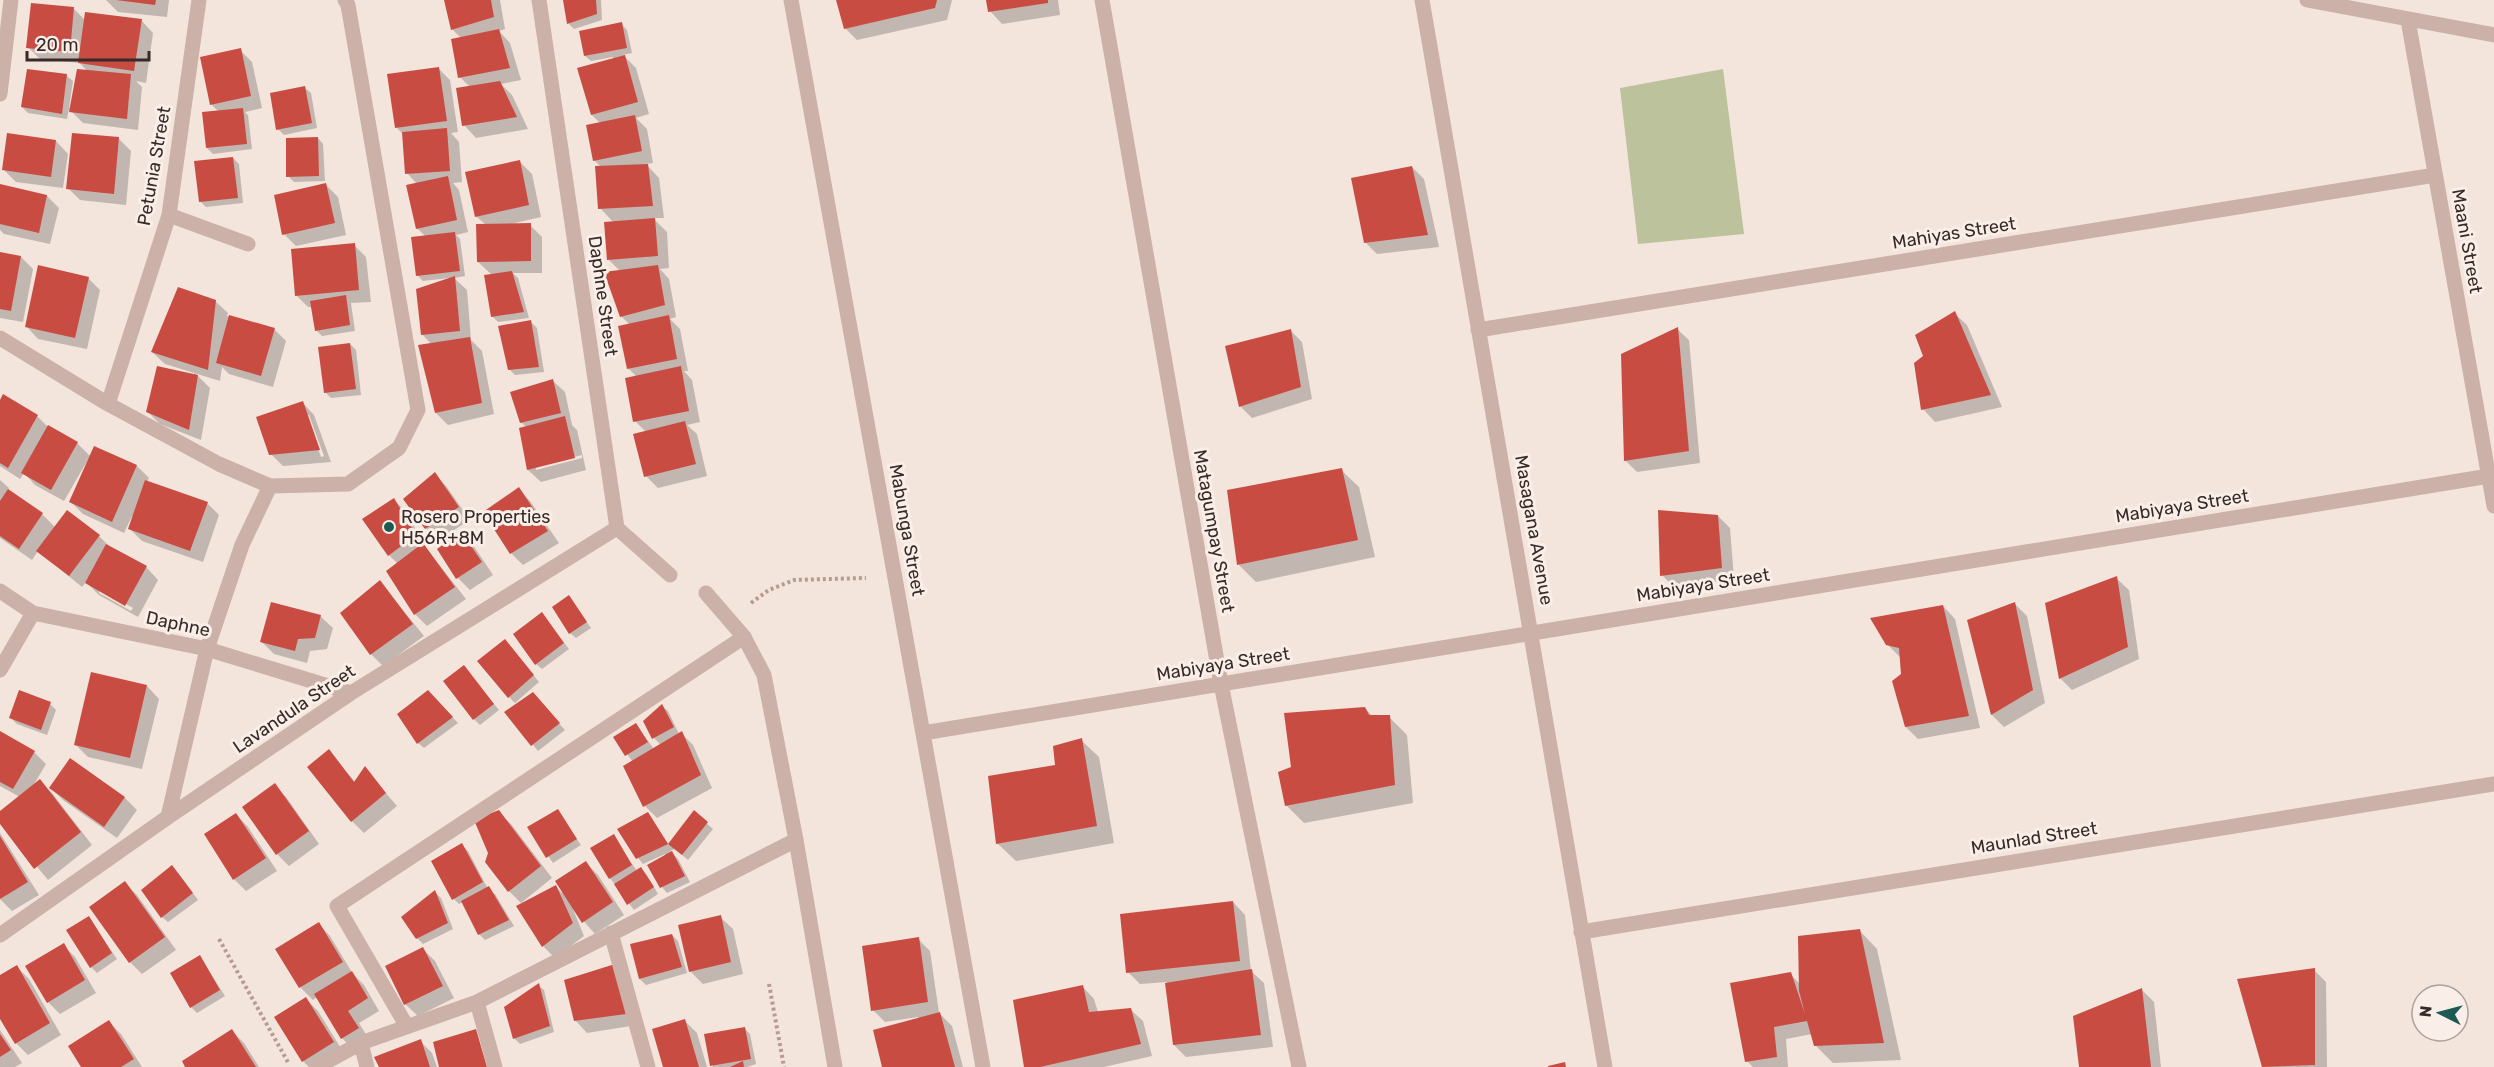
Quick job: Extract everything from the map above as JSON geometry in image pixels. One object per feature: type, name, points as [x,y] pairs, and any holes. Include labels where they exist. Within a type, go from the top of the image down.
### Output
[{"type":"street","points":[[1,84],[11,0]]},
{"type":"street","name":"Petunia Street","points":[[108,404],[169,215],[199,0]]},
{"type":"street","points":[[0,338],[108,404],[219,464],[270,486],[348,484],[399,448],[418,410],[348,5],[345,0]]},
{"type":"street","name":"Daphne Street","points":[[539,0],[617,528]]},
{"type":"street","name":"Mabunga Street","points":[[791,0],[983,1067]]},
{"type":"street","name":"Matagumpay Street","points":[[1102,0],[1221,684],[1299,1067]]},
{"type":"street","name":"Masagana Avenue","points":[[1422,0],[1605,1067]]},
{"type":"street","points":[[2307,0],[2494,35]]},
{"type":"street","name":"Maani Street","points":[[2408,20],[2494,506]]},
{"type":"street","name":"Mahiyas Street","points":[[1478,330],[2435,175]]},
{"type":"street","points":[[169,215],[248,244]]},
{"type":"street","name":"Mabiyaya Street","points":[[923,733],[2489,476]]},
{"type":"street","points":[[168,817],[207,649],[242,545],[270,486]]},
{"type":"street","points":[[617,528],[670,574]]},
{"type":"street","name":"Lavandula Street","points":[[0,935],[351,693],[617,528]]},
{"type":"street","name":"Daphne","points":[[0,591],[33,613],[207,649],[351,693]]},
{"type":"street","points":[[706,593],[744,637],[764,675],[796,840],[835,1067]]},
{"type":"street","points":[[0,670],[33,613]]},
{"type":"street","points":[[406,1025],[337,906],[744,637]]},
{"type":"street","name":"Maunlad Street","points":[[1581,932],[2494,784]]},
{"type":"street","points":[[317,1067],[361,1043],[406,1025],[477,1002],[796,840]]},
{"type":"street","points":[[611,933],[648,1067]]},
{"type":"street","points":[[477,1002],[495,1067]]},
{"type":"street","points":[[361,1043],[367,1067]]},
{"type":"path","points":[[729,620],[769,590],[794,580],[861,577],[886,580],[899,595]]},
{"type":"path","points":[[219,939],[291,1067]]},
{"type":"path","points":[[769,984],[784,1067]]},
{"type":"green space","points":[[1723,69],[1744,234],[1638,244],[1620,88]]},
{"type":"building","points":[[116,0],[156,0],[155,5]]},
{"type":"building","points":[[444,0],[491,0],[494,17],[451,30]]},
{"type":"building","points":[[563,0],[596,0],[597,14],[567,24]]},
{"type":"building","points":[[836,0],[937,0],[935,8],[844,29]]},
{"type":"building","points":[[986,0],[1048,0],[1048,3],[988,12]]},
{"type":"building","points":[[31,3],[74,7],[70,52],[26,48]]},
{"type":"building","points":[[85,12],[142,19],[134,71],[78,63]]},
{"type":"building","points":[[622,22],[627,48],[584,56],[579,31]]},
{"type":"building","points":[[499,29],[510,68],[458,78],[451,39]]},
{"type":"building","points":[[241,48],[251,96],[210,105],[200,57]]},
{"type":"building","points":[[625,55],[638,102],[591,115],[577,68]]},
{"type":"building","points":[[439,67],[447,121],[395,128],[387,74]]},
{"type":"building","points":[[27,69],[67,74],[62,114],[21,107]]},
{"type":"building","points":[[77,69],[131,74],[127,119],[69,112]]},
{"type":"building","points":[[500,81],[517,117],[462,126],[456,88]]},
{"type":"building","points":[[305,86],[312,123],[276,130],[270,93]]},
{"type":"building","points":[[243,108],[247,144],[206,148],[202,112]]},
{"type":"building","points":[[635,115],[642,151],[593,161],[586,125]]},
{"type":"building","points":[[447,128],[450,171],[405,174],[402,132]]},
{"type":"building","points":[[7,133],[56,140],[51,177],[2,170]]},
{"type":"building","points":[[72,133],[119,137],[114,194],[66,189]]},
{"type":"building","points":[[318,137],[319,176],[286,177],[286,138]]},
{"type":"building","points":[[233,157],[238,198],[199,202],[194,161]]},
{"type":"building","points":[[520,160],[529,205],[475,217],[465,172]]},
{"type":"building","points":[[648,164],[653,206],[598,209],[595,166]]},
{"type":"building","points":[[1412,166],[1428,235],[1364,243],[1351,178]]},
{"type":"building","points":[[448,176],[457,220],[416,229],[406,185]]},
{"type":"building","points":[[326,183],[335,223],[282,235],[274,195]]},
{"type":"building","points":[[0,184],[47,195],[39,233],[0,224]]},
{"type":"building","points":[[655,218],[658,256],[607,260],[604,222]]},
{"type":"building","points":[[531,223],[531,261],[477,262],[476,224]]},
{"type":"building","points":[[455,232],[460,271],[416,276],[411,237]]},
{"type":"building","points":[[355,243],[359,290],[295,296],[291,249]]},
{"type":"building","points":[[0,252],[21,256],[11,311],[0,309]]},
{"type":"building","points":[[38,265],[89,277],[75,338],[25,327]]},
{"type":"building","points":[[658,265],[665,305],[620,317],[604,272]]},
{"type":"building","points":[[512,271],[524,312],[491,317],[484,275]]},
{"type":"building","points":[[455,276],[460,331],[421,335],[416,289]]},
{"type":"building","points":[[178,287],[216,300],[208,370],[151,352]]},
{"type":"building","points":[[346,295],[350,325],[315,331],[310,301]]},
{"type":"building","points":[[1955,311],[1991,395],[1921,410],[1914,363],[1923,356],[1915,335]]},
{"type":"building","points":[[229,315],[275,328],[261,376],[216,363]]},
{"type":"building","points":[[669,315],[677,359],[627,369],[618,326]]},
{"type":"building","points":[[531,320],[539,367],[508,370],[498,326]]},
{"type":"building","points":[[1678,327],[1689,451],[1624,461],[1621,354]]},
{"type":"building","points":[[1291,329],[1301,387],[1239,407],[1225,346]]},
{"type":"building","points":[[470,337],[482,403],[435,413],[418,345]]},
{"type":"building","points":[[350,343],[356,389],[324,393],[318,347]]},
{"type":"building","points":[[157,366],[198,375],[189,430],[146,412]]},
{"type":"building","points":[[681,366],[689,411],[633,422],[625,378]]},
{"type":"building","points":[[553,379],[561,413],[520,423],[510,392]]},
{"type":"building","points":[[3,394],[38,415],[8,468],[0,463],[0,400]]},
{"type":"building","points":[[303,401],[320,450],[269,455],[256,417]]},
{"type":"building","points":[[565,416],[575,458],[527,470],[519,428]]},
{"type":"building","points":[[685,421],[696,464],[644,477],[633,434]]},
{"type":"building","points":[[48,425],[78,442],[51,490],[21,473]]},
{"type":"building","points":[[94,446],[137,465],[112,522],[69,502]]},
{"type":"building","points":[[1342,468],[1358,540],[1237,565],[1227,490]]},
{"type":"building","points":[[435,472],[459,507],[425,529],[403,499]]},
{"type":"building","points":[[145,480],[208,502],[190,551],[128,529]]},
{"type":"building","points":[[519,487],[548,531],[510,554],[483,512]]},
{"type":"building","points":[[8,489],[43,513],[19,549],[0,536],[0,501]]},
{"type":"building","name":"Rosero Properties H56R+8M","points":[[394,498],[416,535],[388,556],[362,519]]},
{"type":"building","points":[[67,510],[100,535],[69,576],[36,551]]},
{"type":"building","points":[[1658,510],[1718,515],[1722,568],[1660,576]]},
{"type":"building","points":[[461,531],[482,562],[456,579],[437,549]]},
{"type":"building","points":[[423,543],[455,587],[414,615],[386,571]]},
{"type":"building","points":[[106,544],[147,566],[125,606],[85,583]]},
{"type":"building","points":[[2117,576],[2128,647],[2059,679],[2045,603]]},
{"type":"building","points":[[380,580],[413,624],[370,655],[340,613]]},
{"type":"building","points":[[569,595],[587,622],[569,634],[552,607]]},
{"type":"building","points":[[271,602],[321,615],[315,638],[298,639],[295,651],[260,642]]},
{"type":"building","points":[[2015,602],[2033,690],[1991,715],[1967,620]]},
{"type":"building","points":[[1943,605],[1969,716],[1905,727],[1892,681],[1901,674],[1899,648],[1886,645],[1870,618]]},
{"type":"building","points":[[542,612],[564,643],[535,665],[513,634]]},
{"type":"building","points":[[505,639],[534,675],[508,698],[477,661]]},
{"type":"building","points":[[464,665],[494,704],[473,720],[443,681]]},
{"type":"building","points":[[91,672],[147,685],[130,758],[74,745]]},
{"type":"building","points":[[19,690],[51,702],[41,730],[9,718]]},
{"type":"building","points":[[428,690],[453,717],[417,744],[397,714]]},
{"type":"building","points":[[533,692],[560,723],[531,746],[504,712]]},
{"type":"building","points":[[662,704],[674,727],[652,739],[643,721]]},
{"type":"building","points":[[1365,707],[1369,715],[1390,715],[1395,785],[1285,806],[1278,772],[1291,767],[1284,713]]},
{"type":"building","points":[[636,723],[648,742],[625,756],[613,737]]},
{"type":"building","points":[[0,731],[35,751],[13,789],[0,782]]},
{"type":"building","points":[[682,731],[701,775],[643,807],[623,766]]},
{"type":"building","points":[[1082,738],[1097,826],[996,844],[988,776],[1055,765],[1053,746]]},
{"type":"building","points":[[329,749],[354,782],[365,766],[386,793],[351,822],[307,767]]},
{"type":"building","points":[[70,758],[125,797],[104,827],[49,788]]},
{"type":"building","points":[[40,779],[81,832],[34,869],[0,824],[0,811]]},
{"type":"building","points":[[275,783],[309,831],[276,855],[242,807]]},
{"type":"building","points":[[558,809],[577,839],[546,858],[527,827]]},
{"type":"building","points":[[499,810],[541,866],[508,892],[485,862],[488,853],[474,820]]},
{"type":"building","points":[[694,810],[708,822],[682,855],[668,844]]},
{"type":"building","points":[[648,812],[668,844],[636,859],[617,829]]},
{"type":"building","points":[[236,813],[266,858],[233,880],[204,834]]},
{"type":"building","points":[[614,834],[632,865],[609,879],[590,848]]},
{"type":"building","points":[[0,836],[28,882],[0,899]]},
{"type":"building","points":[[462,843],[483,882],[452,900],[431,861]]},
{"type":"building","points":[[672,851],[685,876],[660,888],[647,865]]},
{"type":"building","points":[[586,861],[613,902],[582,923],[555,881]]},
{"type":"building","points":[[172,865],[193,893],[161,918],[141,890]]},
{"type":"building","points":[[641,867],[654,887],[627,905],[614,884]]},
{"type":"building","points":[[125,881],[165,937],[129,963],[89,907]]},
{"type":"building","points":[[556,885],[573,923],[542,947],[516,906]]},
{"type":"building","points":[[489,886],[509,920],[478,935],[461,901]]},
{"type":"building","points":[[435,890],[448,923],[416,939],[401,917]]},
{"type":"building","points":[[1233,901],[1240,961],[1126,973],[1120,914]]},
{"type":"building","points":[[721,915],[731,962],[689,972],[678,925]]},
{"type":"building","points":[[89,916],[112,953],[90,968],[66,930]]},
{"type":"building","points":[[319,922],[343,962],[299,988],[275,949]]},
{"type":"building","points":[[1860,929],[1884,1043],[1814,1046],[1807,1021],[1774,1027],[1777,1057],[1745,1062],[1730,983],[1791,972],[1805,1014],[1799,991],[1798,936]]},
{"type":"building","points":[[672,934],[682,967],[639,979],[630,944]]},
{"type":"building","points":[[919,937],[928,1002],[871,1011],[862,946]]},
{"type":"building","points":[[64,943],[85,980],[47,1003],[25,966]]},
{"type":"building","points":[[423,947],[443,986],[404,1005],[385,966]]},
{"type":"building","points":[[200,955],[220,990],[190,1008],[170,973]]},
{"type":"building","points":[[615,964],[626,1014],[574,1021],[564,980]]},
{"type":"building","points":[[17,965],[50,1023],[15,1044],[0,1019],[0,975]]},
{"type":"building","points":[[2315,968],[2315,1065],[2262,1067],[2237,979]]},
{"type":"building","points":[[1252,969],[1261,1035],[1173,1045],[1165,983]]},
{"type":"building","points":[[352,971],[368,998],[348,1011],[359,1028],[341,1039],[314,994]]},
{"type":"building","points":[[539,983],[550,1026],[513,1039],[504,1007]]},
{"type":"building","points":[[1083,985],[1089,1012],[1131,1008],[1141,1044],[1040,1067],[1024,1067],[1013,1000]]},
{"type":"building","points":[[2142,988],[2151,1067],[2079,1067],[2073,1016]]},
{"type":"building","points":[[306,997],[334,1042],[302,1062],[274,1017]]},
{"type":"building","points":[[940,1012],[955,1067],[882,1067],[873,1030]]},
{"type":"building","points":[[685,1019],[699,1067],[663,1067],[652,1029]]},
{"type":"building","points":[[109,1020],[134,1059],[121,1067],[81,1067],[68,1046]]},
{"type":"building","points":[[745,1027],[751,1059],[710,1066],[704,1034]]},
{"type":"building","points":[[232,1029],[256,1067],[185,1067],[182,1061]]},
{"type":"building","points":[[476,1029],[487,1067],[439,1067],[433,1042]]},
{"type":"building","points":[[0,1034],[11,1050],[0,1057]]},
{"type":"building","points":[[421,1039],[430,1067],[379,1067],[374,1057]]},
{"type":"building","points":[[743,1061],[744,1067],[730,1067]]},
{"type":"building","points":[[1565,1062],[1566,1067],[1548,1067],[1548,1066]]},
{"type":"place","name":"Rosero Properties H56R+8M","points":[[389,527]]}]
